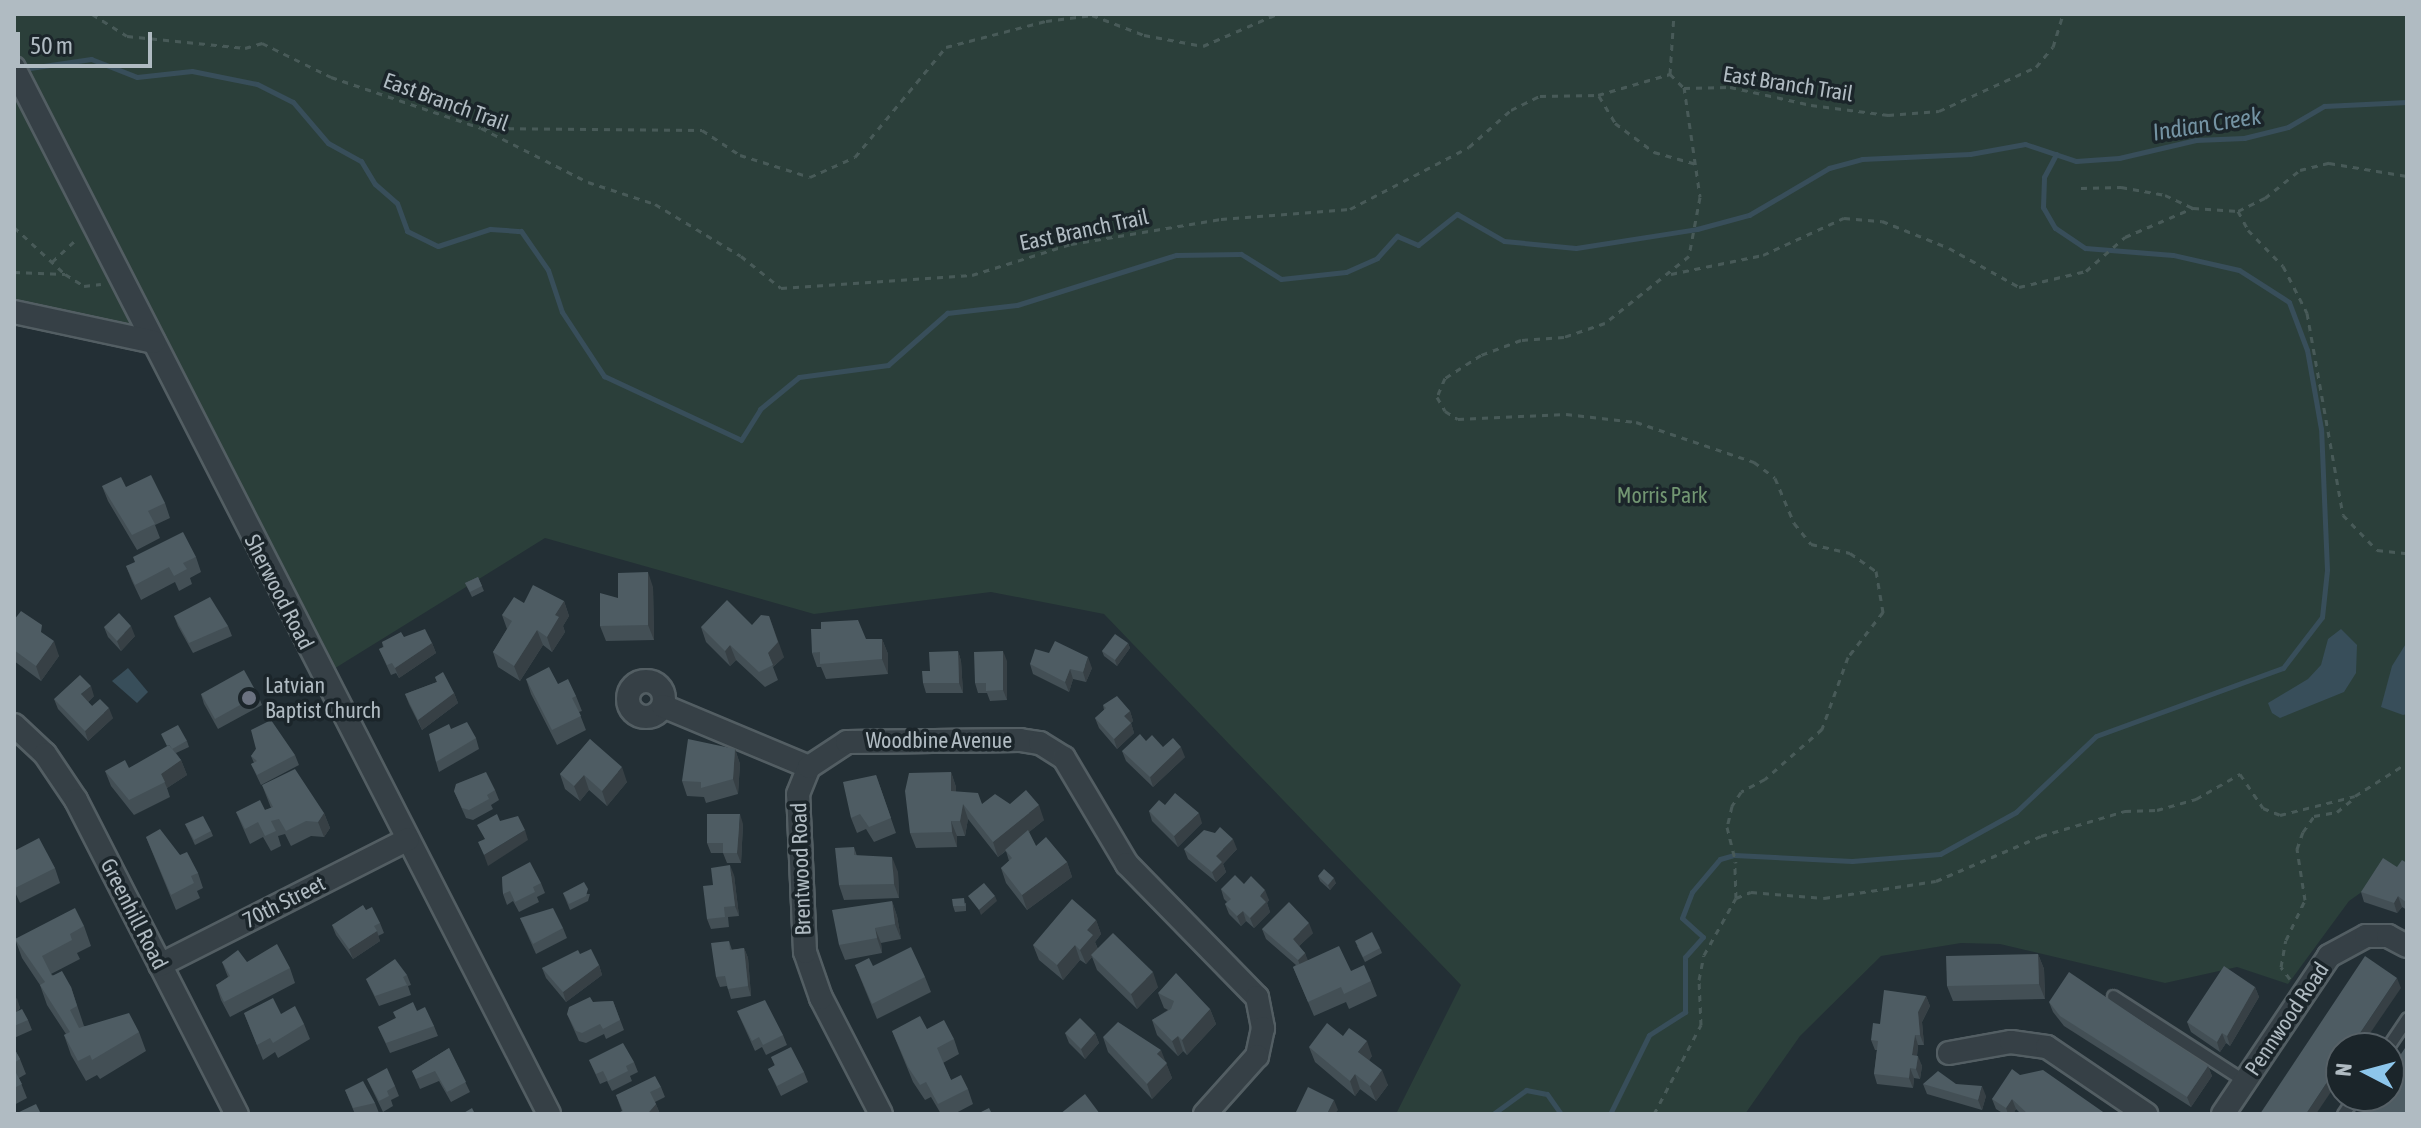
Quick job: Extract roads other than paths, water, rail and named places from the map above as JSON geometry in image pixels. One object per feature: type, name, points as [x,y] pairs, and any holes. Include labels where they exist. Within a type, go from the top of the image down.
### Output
[{"type":"street","name":"Sherwood Road","points":[[19,77],[549,1114]]},
{"type":"street","points":[[14,312],[154,342]]},
{"type":"street","points":[[663,706],[809,767]]},
{"type":"street","name":"Greenhill Road","points":[[14,725],[45,754],[76,800],[237,1114]]},
{"type":"street","name":"Woodbine Avenue","points":[[809,767],[847,742],[1040,743],[1064,758],[1127,864],[1257,997],[1263,1028],[1257,1056],[1205,1114]]},
{"type":"street","name":"Brentwood Road","points":[[809,767],[798,794],[805,952],[821,998],[881,1114]]},
{"type":"street","name":"70th Street","points":[[160,965],[408,839]]},
{"type":"street","name":"Pennwood Road","points":[[2223,1114],[2329,956],[2346,943],[2388,936],[2407,946]]},
{"type":"street","points":[[1949,1053],[2011,1042],[2047,1047],[2146,1114]]},
{"type":"lane","points":[[2113,996],[2245,1081]]},
{"type":"water","points":[[2341,629],[2357,645],[2356,673],[2344,692],[2280,718],[2272,713],[2268,703],[2308,679],[2321,665],[2328,639]]},
{"type":"water","points":[[2407,642],[2407,714],[2403,715],[2381,707],[2392,666]]},
{"type":"water","points":[[128,668],[148,692],[137,703],[112,681]]},
{"type":"waterway","name":"Indian Creek","points":[[23,69],[91,59],[137,77],[192,71],[257,84],[293,102],[328,143],[361,161],[375,184],[397,203],[407,231],[438,246],[490,229],[521,231],[548,270],[562,312],[604,376],[741,440],[760,409],[799,377],[888,365],[947,313],[1017,305],[1176,255],[1241,254],[1281,279],[1346,272],[1377,258],[1397,236],[1418,245],[1457,214],[1504,241],[1576,248],[1697,229],[1749,215],[1829,168],[1862,159],[1970,154],[2025,144],[2076,161],[2119,158],[2196,140],[2244,138],[2288,127],[2324,106],[2407,102]]},
{"type":"waterway","points":[[1610,1114],[1649,1035],[1685,1012],[1685,957],[1703,937],[1682,918],[1692,892],[1720,859],[1734,855],[1852,861],[1940,854],[2016,812],[2096,736],[2283,668],[2322,617],[2327,570],[2321,429],[2307,350],[2289,302],[2239,270],[2173,255],[2085,248],[2055,228],[2043,207],[2044,177],[2056,154]]},
{"type":"waterway","points":[[1493,1114],[1526,1090],[1547,1094],[1561,1114]]},
{"type":"place","name":"Latvian Baptist Church","points":[[249,698]]},
{"type":"park label","name":"Morris Park","points":[[1662,496]]}]
